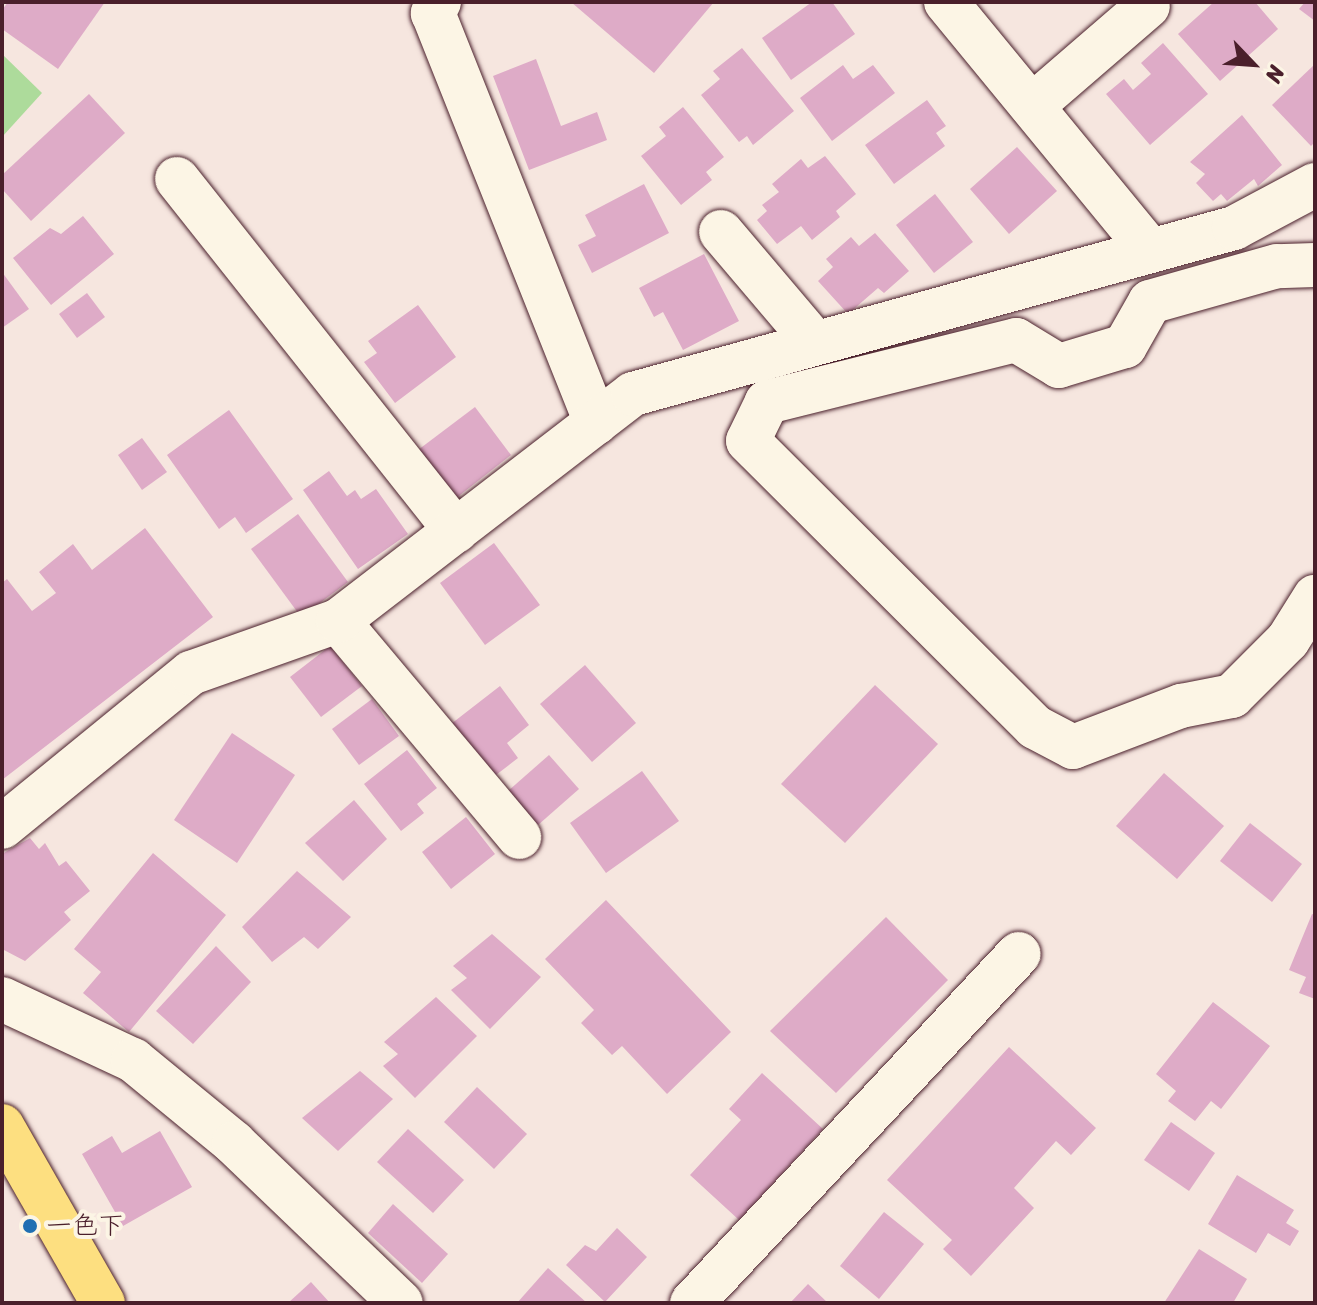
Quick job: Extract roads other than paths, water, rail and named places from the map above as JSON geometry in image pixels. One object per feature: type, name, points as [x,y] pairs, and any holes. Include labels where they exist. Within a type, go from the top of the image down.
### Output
[{"type":"main road","points":[[2,1126],[103,1303]]},
{"type":"street","points":[[439,2],[433,13],[596,423]]},
{"type":"street","points":[[946,2],[1150,250]]},
{"type":"street","points":[[1032,106],[1148,6]]},
{"type":"street","points":[[177,179],[456,531]]},
{"type":"street","points":[[2,827],[191,673],[338,621],[633,394],[1234,228],[1315,185]]},
{"type":"street","points":[[721,232],[815,343]]},
{"type":"street","points":[[1315,265],[1277,266],[1150,302],[1125,346],[1059,366],[1016,340],[767,402],[748,441],[1035,727],[1073,747],[1181,706],[1232,696],[1288,640],[1315,597]]},
{"type":"street","points":[[338,621],[519,837]]},
{"type":"street","points":[[692,1303],[1019,954]]},
{"type":"street","points":[[2,999],[133,1060],[234,1143],[401,1303]]},
{"type":"place","name":"一色下","points":[[30,1226]]}]
